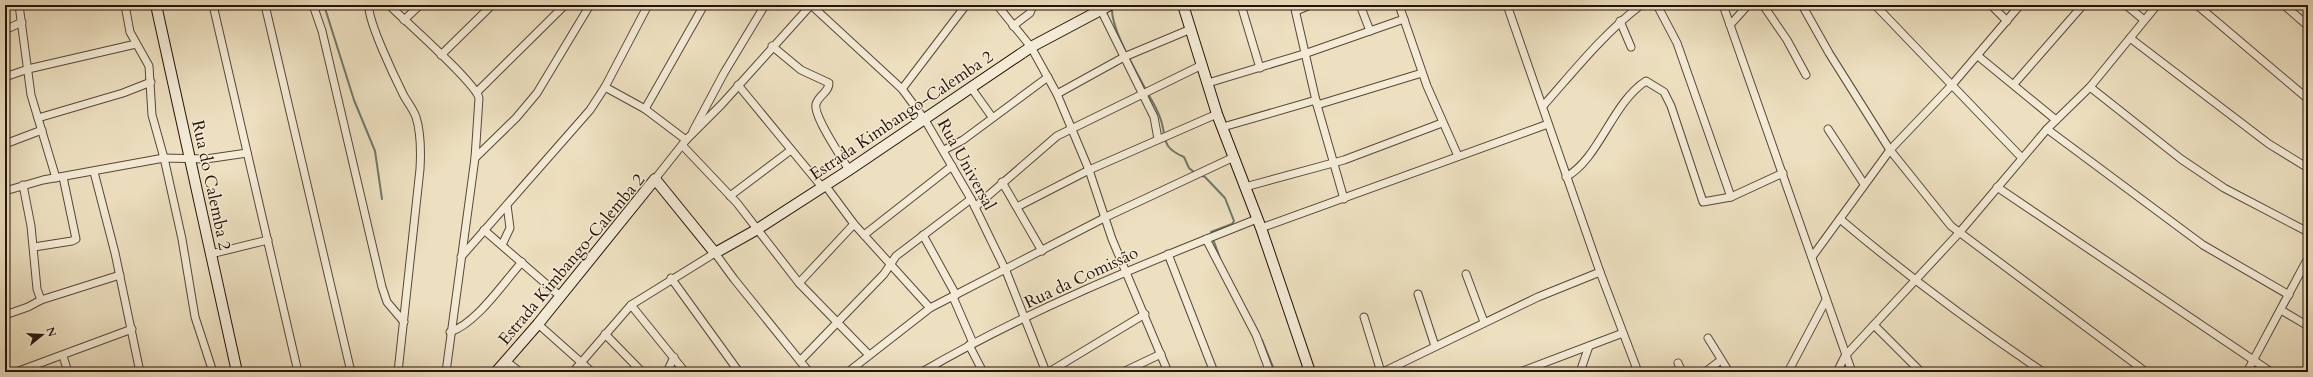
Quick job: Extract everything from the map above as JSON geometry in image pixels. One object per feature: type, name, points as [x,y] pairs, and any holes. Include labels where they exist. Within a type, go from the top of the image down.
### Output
[{"type":"main road","name":"Rua do Calemba 2","points":[[156,5],[237,372]]},
{"type":"main road","points":[[1183,5],[1217,114],[1261,228],[1310,372]]},
{"type":"main road","name":"Estrada Kimbango-Calemba 2","points":[[496,372],[538,324],[655,179],[715,253],[756,230],[849,170],[972,89],[1031,47],[1106,8]]},
{"type":"street","points":[[19,5],[31,95],[60,178],[76,238],[72,241],[34,247]]},
{"type":"street","points":[[125,5],[130,32],[147,61],[151,82],[152,115],[164,158],[182,238],[195,317],[213,372]]},
{"type":"street","points":[[213,5],[298,372]]},
{"type":"street","points":[[266,5],[352,372]]},
{"type":"street","points":[[313,5],[324,38],[382,287],[391,309],[404,322]]},
{"type":"street","points":[[369,5],[370,16],[416,116],[419,136],[420,169],[398,372]]},
{"type":"street","points":[[389,5],[477,92],[479,102],[475,158],[450,332],[446,372]]},
{"type":"street","points":[[404,20],[420,5]]},
{"type":"street","points":[[441,55],[492,5]]},
{"type":"street","points":[[477,92],[564,5]]},
{"type":"street","points":[[475,158],[516,118],[537,93],[566,48],[590,5]]},
{"type":"street","points":[[461,257],[590,110],[605,87],[648,5]]},
{"type":"street","points":[[645,109],[704,5]]},
{"type":"street","points":[[691,135],[711,96],[765,5]]},
{"type":"street","points":[[655,179],[684,142],[722,104],[772,46],[811,5]]},
{"type":"street","name":"Rua Universal","points":[[811,5],[902,89],[925,120],[971,198],[1006,270],[1024,319],[1047,372]]},
{"type":"street","points":[[902,89],[966,5]]},
{"type":"street","points":[[997,5],[1031,47],[1057,94],[1089,170],[1106,217],[1112,239],[1145,314],[1168,372]]},
{"type":"street","points":[[1013,26],[1030,13],[1033,5]]},
{"type":"street","points":[[1241,5],[1260,68]]},
{"type":"street","points":[[1310,5],[1295,8],[1307,52],[1316,103],[1344,199]]},
{"type":"street","points":[[1360,5],[1370,31]]},
{"type":"street","points":[[1399,5],[1422,72],[1442,122],[1458,156]]},
{"type":"street","points":[[1507,5],[1566,177],[1638,372]]},
{"type":"street","points":[[1542,106],[1620,21],[1641,5]]},
{"type":"street","points":[[1657,5],[1669,25],[1679,49],[1731,197]]},
{"type":"street","points":[[1723,5],[1783,173],[1845,356],[1852,372]]},
{"type":"street","points":[[1730,25],[1748,5]]},
{"type":"street","points":[[1763,5],[1787,40],[1806,75]]},
{"type":"street","points":[[1802,5],[1828,53],[1890,150],[1934,207],[1959,233],[2146,372]]},
{"type":"street","points":[[1876,5],[1951,86],[2021,157]]},
{"type":"street","points":[[1991,5],[2007,21]]},
{"type":"street","points":[[1812,257],[1890,150],[1978,56],[2020,5]]},
{"type":"street","points":[[2014,84],[2083,5]]},
{"type":"street","points":[[2126,5],[2144,20]]},
{"type":"street","points":[[1837,372],[1845,356],[1959,233],[2021,157],[2047,128],[2090,87],[2157,5]]},
{"type":"street","points":[[2197,5],[2308,99]]},
{"type":"street","points":[[2284,5],[2308,26]]},
{"type":"street","points":[[1106,8],[1124,57],[1154,117],[1158,139]]},
{"type":"street","points":[[1208,83],[1260,68],[1404,19]]},
{"type":"street","points":[[1620,21],[1631,47]]},
{"type":"street","points":[[5,30],[22,22]]},
{"type":"street","points":[[1057,94],[1124,57],[1191,29]]},
{"type":"street","points":[[2130,38],[2269,144],[2308,168]]},
{"type":"street","points":[[5,77],[28,69],[136,44]]},
{"type":"street","points":[[772,46],[801,70],[829,83],[828,89],[816,103],[816,108],[826,131],[849,170]]},
{"type":"street","points":[[1978,56],[2056,120]]},
{"type":"street","points":[[975,207],[1048,142],[1072,128],[1202,65]]},
{"type":"street","points":[[1223,128],[1422,72]]},
{"type":"street","points":[[944,150],[963,140],[992,117],[1048,77]]},
{"type":"street","points":[[1566,177],[1578,169],[1618,111],[1646,81],[1664,92],[1676,120],[1688,162],[1703,202],[1731,197],[1783,173]]},
{"type":"street","points":[[38,118],[123,93],[151,82]]},
{"type":"street","points":[[738,85],[791,150],[824,186],[854,224],[930,308]]},
{"type":"street","points":[[605,87],[645,109],[684,142],[730,196],[800,283],[869,355]]},
{"type":"street","points":[[2090,87],[2199,172],[2249,202],[2308,232]]},
{"type":"street","points":[[972,89],[992,117]]},
{"type":"street","points":[[711,96],[722,104]]},
{"type":"street","points":[[1017,207],[1089,170],[1217,114]]},
{"type":"street","points":[[1245,187],[1356,156],[1442,122]]},
{"type":"street","points":[[1261,228],[1548,124]]},
{"type":"street","points":[[2047,128],[2203,245],[2289,295]]},
{"type":"street","points":[[1828,129],[1864,184]]},
{"type":"street","points":[[5,144],[42,130]]},
{"type":"street","points":[[730,196],[791,150]]},
{"type":"street","points":[[5,191],[23,184],[164,158],[206,159],[247,152]]},
{"type":"street","points":[[848,372],[930,308],[1106,217],[1234,157]]},
{"type":"street","points":[[864,235],[952,166]]},
{"type":"street","points":[[94,172],[120,275],[140,372]]},
{"type":"street","points":[[1002,182],[1042,251]]},
{"type":"street","points":[[23,184],[34,247],[37,289],[41,300]]},
{"type":"street","points":[[1997,187],[2271,372]]},
{"type":"street","points":[[800,361],[838,322],[891,264],[896,256],[971,198]]},
{"type":"street","points":[[502,245],[510,228],[507,205]]},
{"type":"street","name":"Rua da Comissão","points":[[922,372],[971,344],[1024,319],[1168,254],[1257,219]]},
{"type":"street","points":[[1840,219],[1914,280],[1973,325],[2043,372]]},
{"type":"street","points":[[800,283],[854,224]]},
{"type":"street","points":[[484,230],[560,296]]},
{"type":"street","points":[[923,235],[955,296],[971,344],[983,372]]},
{"type":"street","points":[[1206,239],[1256,335],[1270,372]]},
{"type":"street","points":[[211,254],[268,240]]},
{"type":"street","points":[[715,253],[734,279],[809,372]]},
{"type":"street","name":"Estrada Kimbango-Calemba 2","points":[[573,372],[631,305],[671,278],[715,253]]},
{"type":"street","points":[[1168,254],[1214,372]]},
{"type":"street","points":[[450,332],[460,328],[470,320],[522,262]]},
{"type":"street","points":[[2247,372],[2307,262]]},
{"type":"street","points":[[1364,317],[1382,372],[1484,322],[1600,272]]},
{"type":"street","points":[[1466,274],[1484,322]]},
{"type":"street","points":[[5,315],[28,307],[41,300],[120,275]]},
{"type":"street","points":[[671,278],[738,372]]},
{"type":"street","points":[[1418,294],[1435,346]]},
{"type":"street","points":[[1788,372],[1826,300]]},
{"type":"street","points":[[631,305],[685,372]]},
{"type":"street","points":[[2281,310],[2308,326]]},
{"type":"street","points":[[1047,372],[1145,314]]},
{"type":"street","points":[[538,324],[592,372]]},
{"type":"street","points":[[1874,325],[1921,372]]},
{"type":"street","points":[[16,372],[63,356],[132,329]]},
{"type":"street","points":[[1520,372],[1623,333]]},
{"type":"street","points":[[605,334],[642,372]]},
{"type":"street","points":[[1708,338],[1729,372]]},
{"type":"street","points":[[1580,372],[1589,346]]},
{"type":"street","points":[[1123,372],[1160,354]]},
{"type":"street","points":[[63,356],[68,372]]},
{"type":"street","points":[[667,372],[674,357]]},
{"type":"street","points":[[1705,372],[1721,360]]},
{"type":"street","points":[[506,361],[520,372]]},
{"type":"street","points":[[1678,363],[1682,372]]},
{"type":"waterway","points":[[324,5],[354,100],[375,151],[382,199]]},
{"type":"waterway","points":[[1112,8],[1115,27],[1146,90]]},
{"type":"waterway","points":[[1148,94],[1160,117],[1168,146],[1184,157],[1189,168],[1195,173]]},
{"type":"waterway","points":[[1199,175],[1205,177],[1225,198],[1234,221],[1232,224],[1211,232],[1212,235]]},
{"type":"waterway","points":[[1213,239],[1221,261]]},
{"type":"waterway","points":[[1250,317],[1259,334]]},
{"type":"waterway","points":[[1262,340],[1275,372]]}]
